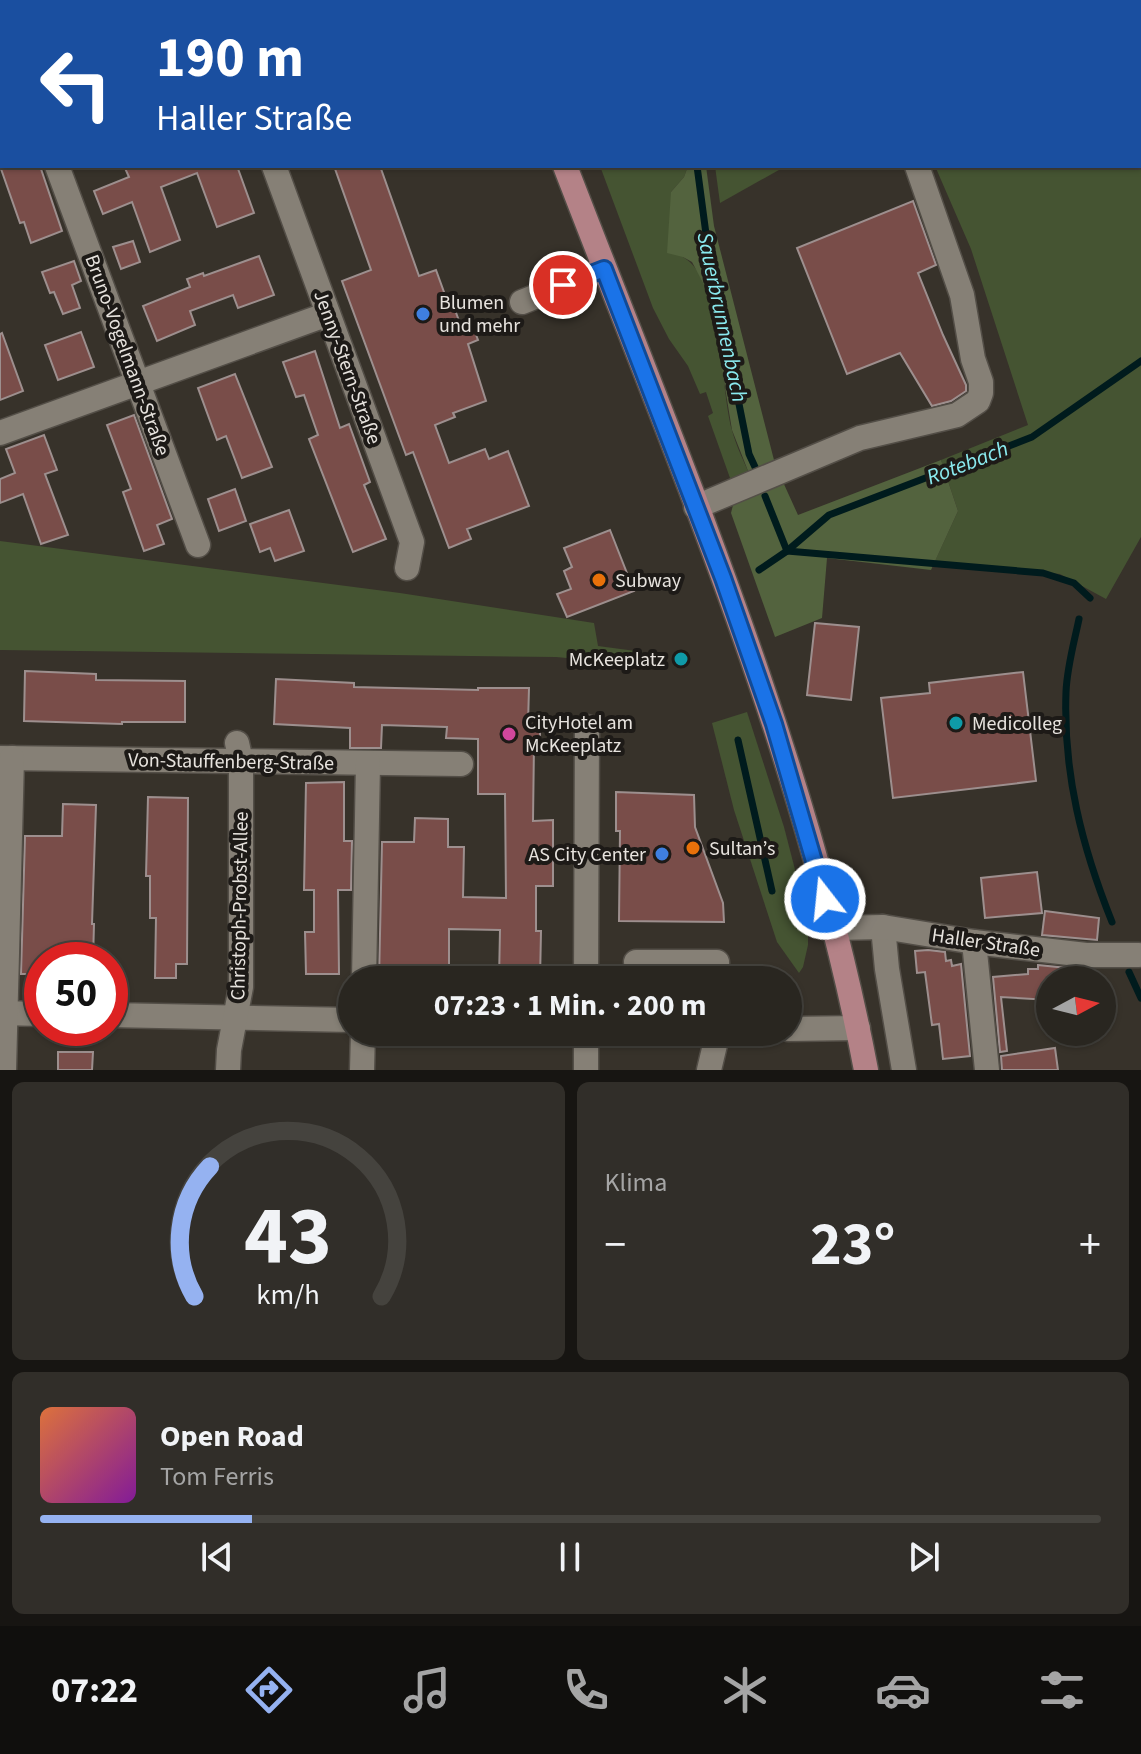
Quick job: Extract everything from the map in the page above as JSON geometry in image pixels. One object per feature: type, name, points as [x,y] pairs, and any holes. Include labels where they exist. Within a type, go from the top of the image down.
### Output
[{"type":"main road","points":[[566,168],[696,507],[774,724],[834,928],[866,1070]]},
{"type":"street","name":"Bruno-Vogelmann-Straße","points":[[58,168],[198,545]]},
{"type":"street","name":"Jenny-Stern-Straße","points":[[275,168],[412,542],[407,568]]},
{"type":"street","points":[[696,507],[860,438],[946,418],[978,401],[981,382],[973,359],[962,295],[918,168]]},
{"type":"street","points":[[522,302],[604,269]]},
{"type":"street","points":[[0,433],[328,314]]},
{"type":"street","points":[[586,966],[587,727]]},
{"type":"street","name":"Von-Stauffenberg-Straße","points":[[6,758],[239,752],[368,763],[461,764]]},
{"type":"street","name":"Christoph-Probst-Allee","points":[[228,1070],[241,987],[239,752]]},
{"type":"street","points":[[4,1070],[6,758]]},
{"type":"street","points":[[364,966],[368,763]]},
{"type":"street","points":[[883,927],[904,1070]]},
{"type":"street","name":"Haller Straße","points":[[834,928],[883,927],[974,942],[1086,955],[1139,955]]},
{"type":"street","points":[[974,942],[987,1070]]},
{"type":"street","points":[[636,962],[724,966]]},
{"type":"street","points":[[2,1013],[24,1014]]},
{"type":"street","points":[[128,1015],[338,1020]]},
{"type":"street","points":[[802,1029],[858,1028]]},
{"type":"street","points":[[362,1070],[363,1046]]},
{"type":"street","points":[[586,1046],[586,1070]]},
{"type":"street","points":[[709,1070],[714,1046]]},
{"type":"green space","points":[[601,168],[687,168],[671,192],[683,257],[696,269],[713,310],[732,430],[750,476],[730,478],[708,416],[713,413],[706,392],[700,394],[688,366],[653,308]]},
{"type":"green space","points":[[687,168],[706,168],[714,226],[774,460],[750,476],[732,430],[710,296],[692,262],[667,253],[671,192]]},
{"type":"green space","points":[[715,168],[782,168],[720,203]]},
{"type":"green space","points":[[936,168],[1141,168],[1141,537],[1106,599],[1060,574],[935,561],[958,511],[941,460],[1028,425],[971,249]]},
{"type":"green space","points":[[941,460],[958,511],[931,570],[827,558],[822,618],[775,637],[731,513],[734,501],[783,482],[798,515]]},
{"type":"green space","points":[[0,541],[400,593],[594,623],[598,646],[643,652],[641,665],[556,657],[0,650]]},
{"type":"green space","points":[[747,712],[784,827],[808,920],[808,945],[802,968],[794,966],[777,942],[734,810],[712,723]]},
{"type":"building","points":[[1,168],[41,168],[62,231],[31,243],[24,222],[20,223]]},
{"type":"building","points":[[125,168],[238,168],[254,213],[217,227],[197,173],[161,187],[180,240],[150,252],[132,202],[103,214],[94,191],[129,177]]},
{"type":"building","points":[[335,168],[381,168],[419,276],[436,270],[448,303],[452,302],[461,326],[471,322],[478,340],[468,344],[486,401],[453,413],[455,417],[435,425],[449,463],[485,449],[489,459],[508,451],[529,506],[467,529],[471,539],[449,548],[413,452],[406,455],[342,281],[371,270]]},
{"type":"building","points":[[913,201],[936,265],[918,273],[966,385],[966,391],[951,401],[932,406],[900,353],[847,374],[797,248]]},
{"type":"building","points":[[133,241],[140,262],[121,269],[113,247]]},
{"type":"building","points":[[259,256],[274,295],[238,308],[233,295],[190,311],[195,325],[157,341],[143,306],[190,287],[187,279]]},
{"type":"building","points":[[74,261],[81,281],[72,285],[80,308],[63,314],[42,272]]},
{"type":"building","points":[[81,332],[94,367],[58,380],[45,345]]},
{"type":"building","points":[[0,334],[23,391],[0,400]]},
{"type":"building","points":[[315,351],[340,428],[349,424],[370,482],[364,485],[386,539],[353,552],[309,439],[318,435],[304,395],[296,397],[283,362]]},
{"type":"building","points":[[235,374],[272,467],[242,478],[226,436],[217,440],[198,388]]},
{"type":"building","points":[[134,415],[172,519],[157,525],[164,544],[144,551],[123,492],[131,489],[107,425]]},
{"type":"building","points":[[44,435],[57,470],[45,474],[68,535],[41,544],[23,494],[0,503],[0,479],[15,473],[6,449]]},
{"type":"building","points":[[235,489],[246,521],[219,531],[208,499]]},
{"type":"building","points":[[289,510],[304,551],[275,561],[270,548],[260,552],[250,524]]},
{"type":"building","name":"Subway","points":[[610,530],[634,591],[567,617],[557,594],[571,589],[564,571],[572,567],[564,548]]},
{"type":"building","points":[[815,623],[859,627],[851,700],[807,695]]},
{"type":"building","points":[[25,671],[96,674],[96,680],[185,681],[185,722],[24,721]]},
{"type":"building","name":"Medicolleg","points":[[1023,672],[1036,781],[893,798],[881,698],[930,693],[929,683]]},
{"type":"building","points":[[276,679],[354,683],[354,687],[529,688],[528,724],[540,724],[540,744],[534,744],[533,821],[553,820],[553,886],[536,886],[536,931],[541,931],[540,966],[499,966],[500,930],[449,929],[449,966],[379,966],[382,842],[414,842],[415,818],[448,819],[448,847],[464,847],[463,897],[506,898],[505,794],[478,794],[478,739],[446,738],[447,727],[382,725],[381,748],[350,748],[350,728],[274,724]]},
{"type":"building","points":[[344,782],[344,841],[352,841],[351,890],[338,890],[338,974],[306,974],[305,932],[314,932],[314,890],[304,890],[306,783]]},
{"type":"building","name":"AS City Center","points":[[616,792],[694,795],[695,827],[723,903],[724,922],[619,921],[620,831],[616,831]]},
{"type":"building","points":[[148,797],[188,798],[187,964],[176,964],[176,978],[155,978],[156,918],[150,918],[150,876],[146,876]]},
{"type":"building","points":[[63,804],[96,805],[94,942],[24,942],[24,974],[21,974],[25,836],[62,836]]},
{"type":"building","points":[[1037,872],[1042,913],[985,918],[981,878]]},
{"type":"building","points":[[1045,911],[1099,918],[1097,940],[1042,935]]},
{"type":"building","points":[[915,951],[945,952],[946,961],[951,960],[952,966],[961,964],[970,1056],[943,1059],[939,1024],[932,1025],[925,972],[917,973]]},
{"type":"building","points":[[1028,969],[1036,969],[1036,999],[1001,997],[1007,1051],[1000,1052],[993,977],[1028,974]]},
{"type":"building","points":[[1055,1048],[1058,1070],[1002,1070],[1001,1056]]},
{"type":"building","points":[[58,1052],[93,1052],[92,1070],[58,1070]]},
{"type":"waterway","name":"Sauerbrunnenbach","points":[[697,168],[708,249],[749,454],[755,467]]},
{"type":"waterway","name":"Rotebach","points":[[759,570],[829,515],[1032,437],[1141,361]]},
{"type":"waterway","name":"Sauerbrunnenbach","points":[[765,496],[787,551]]},
{"type":"waterway","points":[[787,551],[1043,573],[1074,583],[1090,598]]},
{"type":"waterway","points":[[1079,619],[1067,683],[1066,722],[1071,781],[1083,838],[1112,922]]},
{"type":"waterway","name":"Sauerbrunnenbach","points":[[738,740],[772,891]]},
{"type":"waterway","points":[[1129,972],[1141,998]]},
{"type":"place","name":"Blumen und mehr","points":[[423,314]]},
{"type":"place","name":"Subway","points":[[599,580]]},
{"type":"place","name":"McKeeplatz","points":[[681,659]]},
{"type":"place","name":"Medicolleg","points":[[956,723]]},
{"type":"place","name":"CityHotel am McKeeplatz","points":[[509,734]]},
{"type":"place","name":"Sultan’s","points":[[693,848]]},
{"type":"place","name":"AS City Center","points":[[662,854]]},
{"type":"route","points":[[563,285],[604,269],[723,578],[774,724],[825,899]]}]
